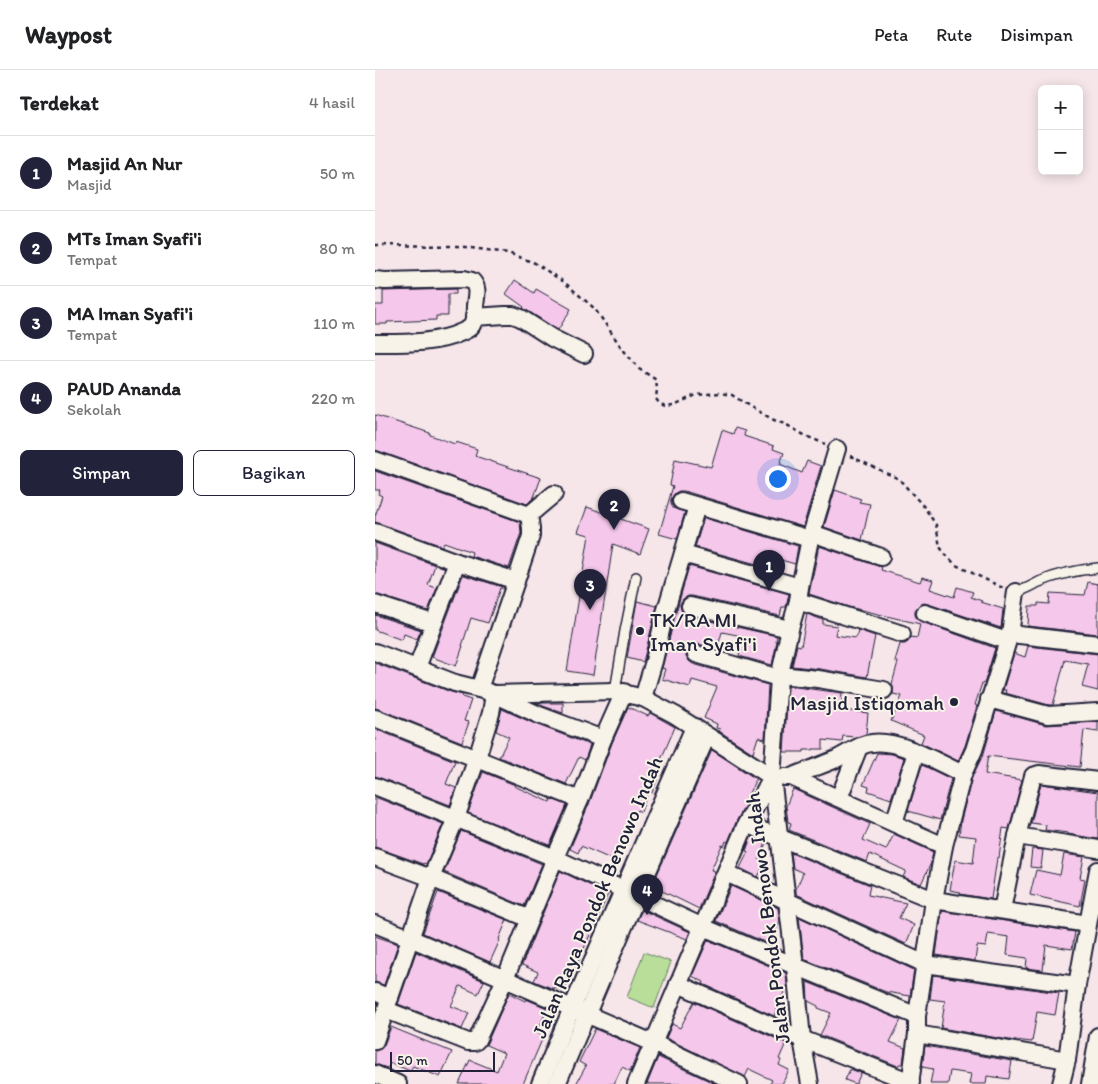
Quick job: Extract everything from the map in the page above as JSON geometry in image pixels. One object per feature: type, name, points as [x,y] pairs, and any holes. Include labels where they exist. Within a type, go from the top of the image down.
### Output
[{"type":"street","points":[[375,280],[469,280],[474,283],[477,290],[474,317],[469,328],[444,339],[403,343],[375,343]]},
{"type":"street","points":[[474,317],[513,315],[584,354]]},
{"type":"street","points":[[636,1084],[746,824],[772,777],[780,677],[811,536],[836,452]]},
{"type":"street","points":[[375,460],[529,515]]},
{"type":"street","points":[[529,515],[554,494]]},
{"type":"street","points":[[643,698],[665,613],[683,554],[689,504],[811,536],[881,557]]},
{"type":"street","points":[[375,1041],[431,878],[456,818],[491,713],[487,692],[516,582],[531,536],[529,515]]},
{"type":"street","points":[[375,532],[516,582]]},
{"type":"street","points":[[683,554],[799,594],[902,634]]},
{"type":"street","points":[[417,668],[457,562]]},
{"type":"street","points":[[677,984],[802,1039],[910,1083],[917,1034],[917,1016],[944,846],[963,774],[974,750],[1009,638],[1015,600]]},
{"type":"street","points":[[375,604],[433,623]]},
{"type":"street","points":[[690,606],[790,629]]},
{"type":"street","points":[[925,613],[1009,638],[1098,644]]},
{"type":"street","points":[[375,652],[455,683],[487,692],[603,740]]},
{"type":"street","points":[[696,654],[780,677],[818,679],[884,690]]},
{"type":"street","points":[[375,992],[388,1004],[468,1042],[475,1042],[477,1040],[505,979],[580,800],[619,691]]},
{"type":"street","name":"Jalan Pondok Benowo Indah","points":[[487,692],[619,691],[643,698],[675,715],[772,777],[802,1039],[810,1084]]},
{"type":"street","points":[[989,699],[1048,715],[1098,712]]},
{"type":"street","points":[[375,718],[580,800]]},
{"type":"street","name":"Jalan Raya Pondok Benowo Indah","points":[[540,1084],[579,1011],[701,731]]},
{"type":"street","name":"Jalan Pondok Benowo Indah","points":[[791,777],[834,760],[859,747],[880,742],[892,743],[916,752],[963,774]]},
{"type":"street","points":[[839,798],[859,747]]},
{"type":"street","points":[[894,823],[916,752]]},
{"type":"street","points":[[1002,910],[1017,836],[1033,776],[1036,774],[1098,781]]},
{"type":"street","points":[[772,777],[791,777],[944,846]]},
{"type":"street","points":[[375,786],[555,858],[703,927],[917,1016]]},
{"type":"street","points":[[746,824],[934,900],[1088,924]]},
{"type":"street","points":[[1017,836],[1098,849]]},
{"type":"street","points":[[375,857],[530,919]]},
{"type":"street","points":[[1061,1084],[1067,1060],[1077,985],[1098,870]]},
{"type":"street","points":[[726,873],[925,964],[1077,985]]},
{"type":"street","points":[[375,924],[653,1043],[709,1078],[739,1084]]},
{"type":"street","name":"Jalan Raya Pondok Benowo Indah","points":[[557,1084],[579,1011]]},
{"type":"street","points":[[917,1034],[1067,1060]]},
{"type":"street","points":[[1093,1080],[1098,1036]]},
{"type":"street","points":[[375,1074],[396,1084]]},
{"type":"lane","points":[[1015,600],[1024,590],[1038,583],[1070,572],[1098,568]]},
{"type":"lane","points":[[619,691],[625,631],[636,577]]},
{"type":"path","points":[[375,245],[457,246],[508,253],[535,263],[564,282],[594,308],[639,369],[655,380],[657,389],[656,399],[659,403],[665,406],[674,405],[696,395],[720,393],[732,395],[774,420],[836,452],[899,479],[925,508],[936,525],[940,547],[945,554],[956,565],[999,587],[1015,600]]},
{"type":"green space","points":[[644,952],[671,962],[654,1008],[627,997]]},
{"type":"building","points":[[515,280],[534,293],[536,289],[571,309],[558,330],[523,308],[506,294]]},
{"type":"building","points":[[456,289],[456,294],[448,294],[448,316],[436,316],[436,320],[375,324],[375,305],[383,305],[383,291]]},
{"type":"building","points":[[375,415],[430,433],[430,435],[455,444],[456,442],[477,449],[475,456],[541,478],[534,497],[527,504],[375,450]]},
{"type":"building","points":[[735,428],[745,431],[744,436],[774,446],[773,449],[784,453],[780,464],[802,473],[807,461],[821,466],[803,527],[679,491],[671,499],[673,508],[685,512],[677,539],[659,534],[673,486],[670,485],[675,459],[711,467],[722,430],[733,434]]},
{"type":"building","points":[[375,471],[520,522],[521,533],[509,568],[471,556],[472,552],[444,542],[442,546],[375,522],[375,516],[382,496],[378,494],[380,490],[375,490]]},
{"type":"building","points":[[835,490],[861,499],[859,502],[870,504],[862,540],[824,527]]},
{"type":"building","points":[[587,507],[649,529],[640,554],[613,544],[593,675],[567,671],[589,535],[578,532]]},
{"type":"building","points":[[704,518],[798,546],[795,564],[781,560],[778,570],[695,547]]},
{"type":"building","points":[[375,543],[435,565],[428,585],[437,588],[428,611],[375,594]]},
{"type":"building","points":[[819,546],[882,567],[881,570],[920,582],[922,577],[933,580],[930,589],[954,597],[957,587],[973,592],[971,597],[1003,609],[1001,628],[924,603],[915,610],[917,619],[922,622],[995,648],[984,684],[982,683],[975,705],[977,706],[965,746],[958,761],[921,743],[924,735],[891,721],[902,696],[893,694],[892,684],[898,662],[895,661],[900,644],[905,644],[911,637],[917,638],[920,624],[849,607],[809,594]]},
{"type":"building","points":[[689,566],[789,594],[786,607],[782,607],[780,616],[692,596],[683,599],[680,604],[683,613],[688,616],[777,636],[772,665],[739,656],[742,636],[722,632],[717,650],[694,644],[689,646],[686,652],[686,656],[693,664],[768,685],[765,739],[758,737],[753,753],[719,731],[720,729],[716,728],[717,724],[704,718],[717,687],[692,680],[690,687],[662,679],[665,669],[662,668]]},
{"type":"building","points":[[463,575],[502,587],[500,588],[488,623],[471,618],[456,666],[432,657]]},
{"type":"building","points":[[1088,582],[1098,584],[1098,634],[1028,626],[1029,606],[1038,606],[1038,603],[1049,604],[1050,593],[1085,595]]},
{"type":"building","name":"TK/RA MI Iman Syafi'i","points":[[637,601],[657,606],[643,662],[627,658]]},
{"type":"building","points":[[807,614],[823,620],[823,624],[837,626],[835,635],[856,638],[858,630],[875,636],[867,677],[792,666],[797,645],[801,646]]},
{"type":"building","points":[[375,615],[421,630],[417,639],[404,634],[402,640],[375,630]]},
{"type":"building","points":[[1028,646],[1098,654],[1098,691],[1082,687],[1088,664],[1065,660],[1053,705],[1005,693],[1006,690],[1003,690],[1014,653],[1025,657]]},
{"type":"building","points":[[375,663],[463,695],[462,697],[471,700],[464,721],[469,722],[462,742],[375,708]]},
{"type":"building","points":[[788,686],[842,693],[841,710],[868,713],[866,734],[857,737],[843,736],[842,742],[823,740],[823,749],[804,750],[804,752],[784,752]]},
{"type":"building","points":[[537,703],[563,703],[563,713],[543,706]]},
{"type":"building","points":[[628,707],[648,716],[650,713],[675,727],[653,778],[657,779],[652,793],[648,791],[641,812],[637,810],[613,860],[581,846],[578,853],[570,849]]},
{"type":"building","points":[[502,709],[590,745],[585,760],[579,757],[566,784],[499,757],[509,737],[496,731]]},
{"type":"building","points":[[996,711],[1046,725],[1098,722],[1098,732],[1084,730],[1080,767],[988,756],[985,774],[1022,780],[1009,829],[1003,828],[991,899],[960,894],[960,892],[950,890],[955,860],[973,863],[976,837],[959,835],[961,820],[972,777],[984,753]]},
{"type":"building","points":[[375,729],[455,761],[446,784],[456,788],[450,805],[375,776]]},
{"type":"building","points":[[712,750],[756,779],[728,842],[726,841],[724,846],[722,845],[711,870],[715,871],[699,909],[652,886]]},
{"type":"building","points":[[877,753],[892,754],[904,758],[891,799],[868,791],[869,787],[863,785]]},
{"type":"building","points":[[922,765],[951,779],[940,820],[908,811]]},
{"type":"building","points":[[483,772],[550,802],[551,799],[567,805],[550,845],[468,813]]},
{"type":"building","points":[[1041,784],[1098,792],[1098,839],[1045,830],[1046,825],[1031,823]]},
{"type":"building","points":[[793,789],[870,824],[863,840],[886,850],[894,834],[933,852],[931,863],[921,884],[903,877],[906,871],[870,854],[867,862],[789,830],[791,823],[788,822],[786,806]]},
{"type":"building","points":[[375,797],[443,824],[426,864],[375,847]]},
{"type":"building","points":[[461,831],[542,864],[524,906],[444,872]]},
{"type":"building","points":[[751,837],[766,843],[759,860],[765,862],[758,877],[740,868],[748,852],[746,851]]},
{"type":"building","points":[[1032,849],[1043,850],[1041,868],[1030,867]]},
{"type":"building","points":[[791,853],[870,885],[868,895],[906,903],[899,918],[914,925],[906,944],[796,894],[796,889],[803,873],[793,868]]},
{"type":"building","points":[[1064,854],[1084,857],[1080,878],[1085,879],[1080,906],[1030,895],[1036,870],[1060,875]]},
{"type":"building","points":[[560,871],[608,894],[574,971],[572,970],[563,990],[555,987],[554,989],[534,981],[538,972],[522,965]]},
{"type":"building","points":[[731,886],[778,908],[780,922],[769,944],[716,921]]},
{"type":"building","points":[[438,892],[507,920],[490,962],[423,933]]},
{"type":"building","points":[[642,910],[690,932],[687,939],[637,920]]},
{"type":"building","points":[[942,911],[1075,932],[1072,949],[1046,945],[1043,970],[1026,968],[1027,958],[1007,955],[1009,937],[988,934],[986,947],[977,946],[975,961],[936,955]]},
{"type":"building","points":[[799,917],[914,970],[910,996],[886,992],[804,959]]},
{"type":"building","points":[[375,936],[398,944],[384,985],[375,982]]},
{"type":"building","points":[[708,940],[786,973],[787,985],[774,1016],[703,984],[704,982],[692,976]]},
{"type":"building","points":[[416,952],[484,981],[478,994],[460,986],[451,1006],[469,1013],[462,1029],[398,1004]]},
{"type":"building","points":[[933,975],[1059,993],[1055,1015],[1037,1012],[1032,1042],[1015,1041],[941,1028],[945,1001],[930,999]]},
{"type":"building","points":[[807,982],[901,1020],[890,1042],[905,1048],[903,1064],[898,1066],[820,1035],[831,1013],[818,1008],[818,1006],[808,1001]]},
{"type":"building","points":[[509,993],[525,1001],[526,999],[547,1008],[537,1032],[544,1035],[523,1084],[459,1084],[470,1060],[497,1071],[504,1053],[486,1045]]},
{"type":"building","points":[[694,1002],[786,1043],[779,1059],[781,1060],[779,1065],[789,1070],[782,1084],[770,1084],[772,1080],[749,1069],[745,1077],[666,1038],[672,1024],[680,1028]]},
{"type":"building","points":[[391,1027],[452,1052],[440,1077],[413,1066],[410,1071],[391,1063],[387,1068],[375,1064],[375,1051],[381,1049],[384,1045]]},
{"type":"building","points":[[595,1029],[640,1048],[630,1071],[622,1067],[614,1084],[576,1084],[586,1066],[579,1062]]},
{"type":"building","points":[[925,1046],[1012,1061],[1009,1079],[987,1076],[986,1084],[969,1084],[971,1074],[950,1071],[948,1084],[930,1084],[933,1069],[922,1067]]},
{"type":"building","points":[[658,1057],[716,1084],[647,1084]]},
{"type":"building","points":[[850,1069],[861,1073],[856,1084],[845,1080]]},
{"type":"place","name":"MTs Iman Syafi'i","points":[[614,530]]},
{"type":"place","name":"Masjid An Nur","points":[[769,591]]},
{"type":"place","name":"MA Iman Syafi'i","points":[[590,610]]},
{"type":"place","name":"TK/RA MI Iman Syafi'i","points":[[640,631]]},
{"type":"place","name":"Masjid Istiqomah","points":[[954,702]]},
{"type":"place","name":"PAUD Ananda","points":[[647,915]]}]
